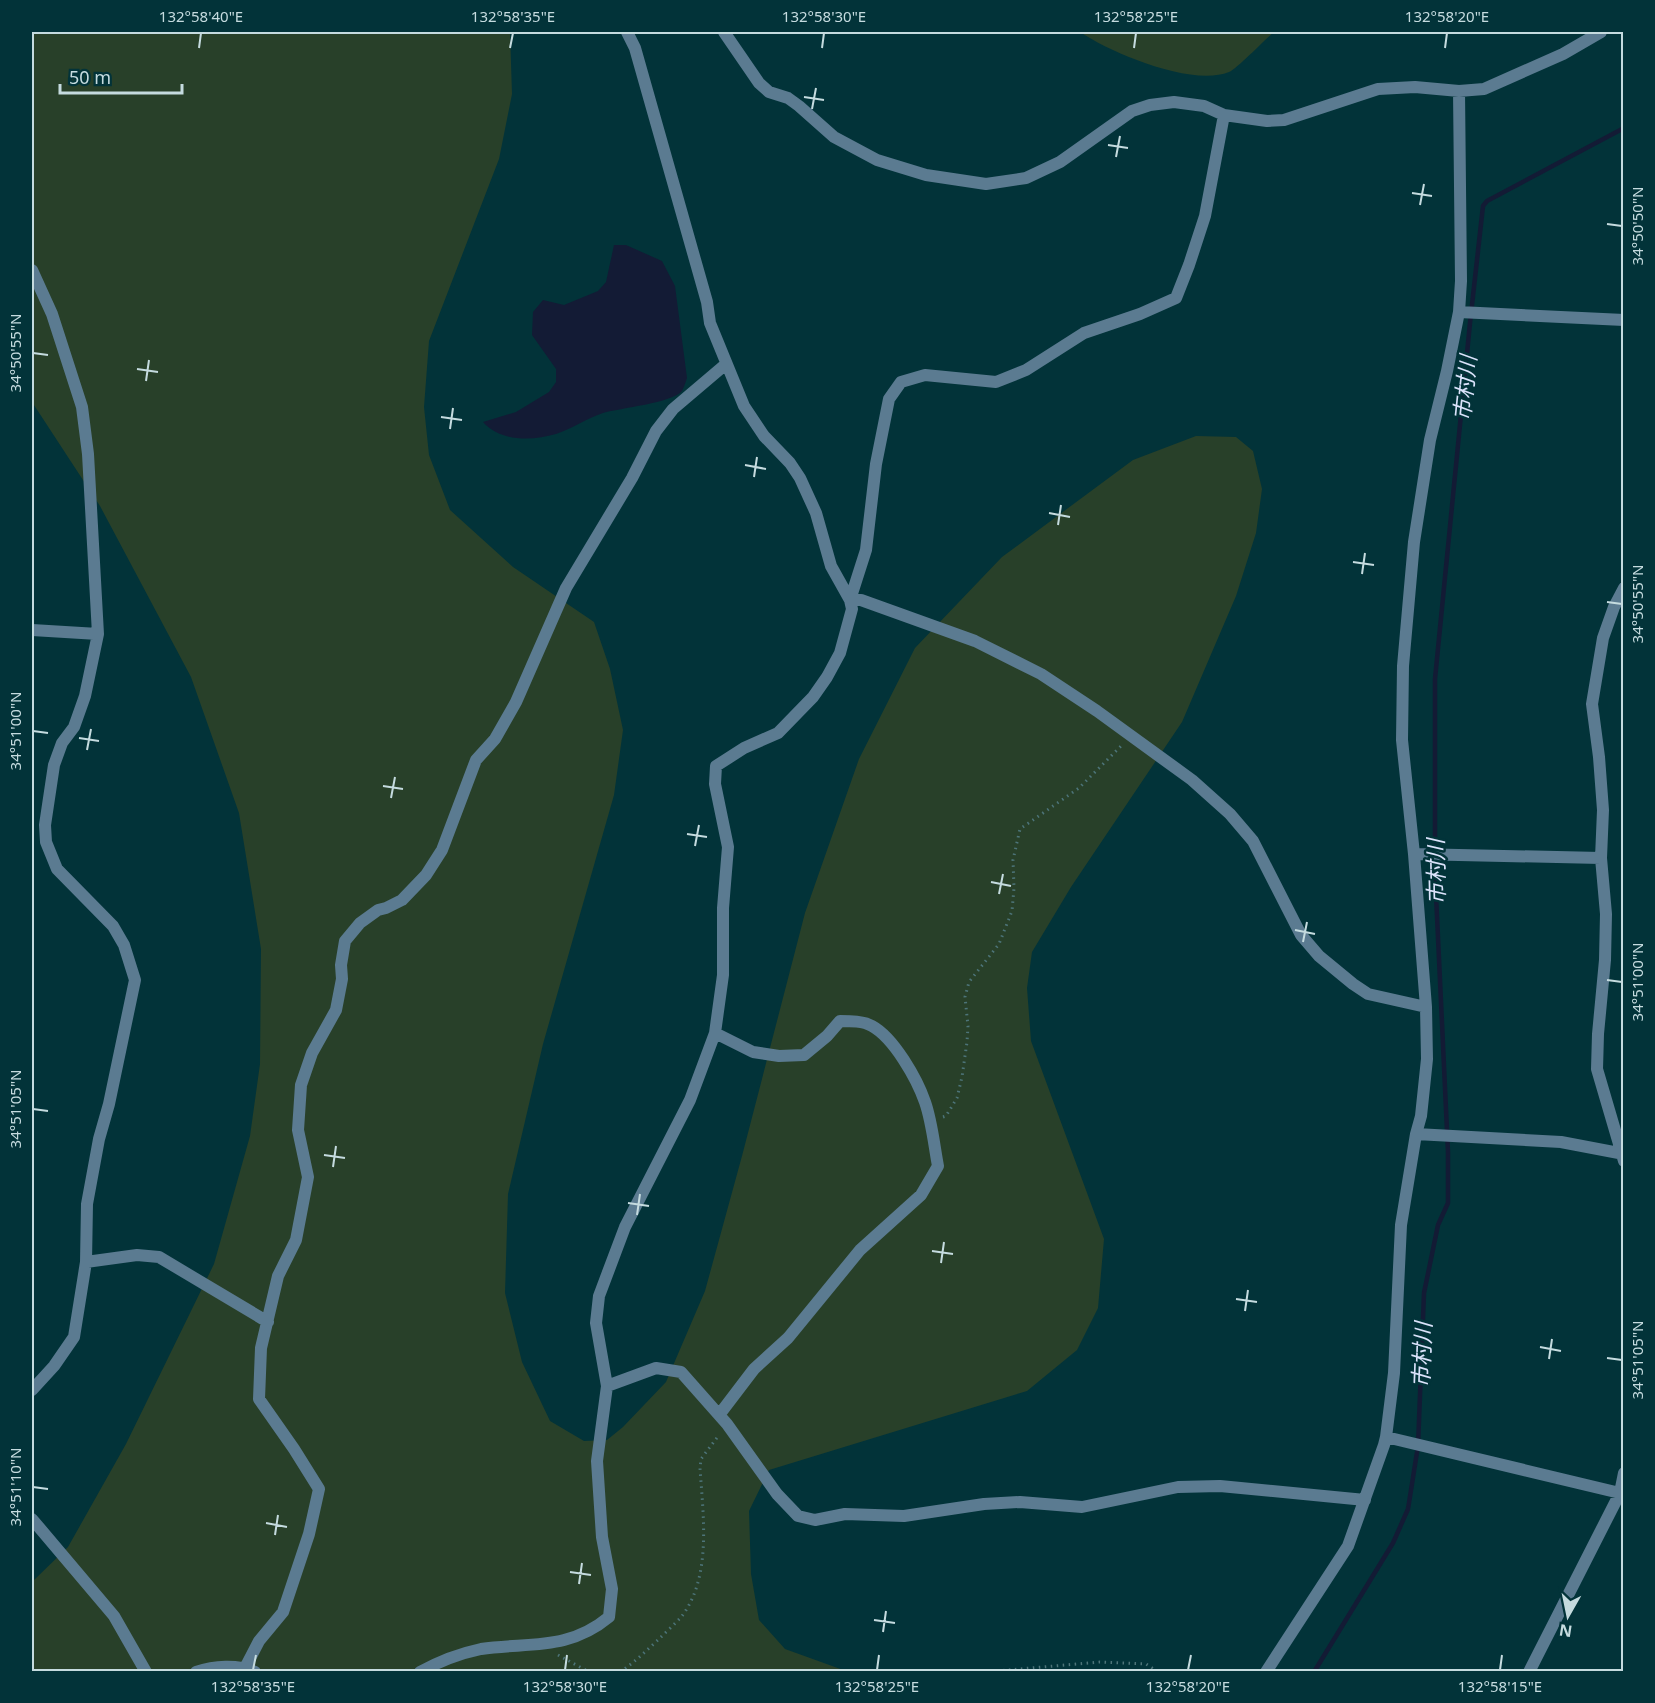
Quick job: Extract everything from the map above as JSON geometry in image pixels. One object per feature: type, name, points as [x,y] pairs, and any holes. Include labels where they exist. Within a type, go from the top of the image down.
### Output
[{"type":"street","points":[[420,1671],[434,1664],[480,1650],[559,1642],[597,1627],[609,1617],[612,1589],[602,1537],[597,1461],[607,1386],[596,1323],[599,1296],[625,1227],[690,1100],[715,1033],[723,975],[723,908],[728,847],[715,784],[716,766],[744,748],[778,733],[813,697],[840,653],[852,609],[850,600],[831,566],[816,513],[800,478],[790,463],[764,436],[744,406],[710,323],[707,302],[635,48],[627,32]]},
{"type":"street","points":[[724,32],[759,83],[769,92],[788,98],[800,106],[834,137],[877,159],[927,175],[986,184],[1026,178],[1060,162],[1132,111],[1150,105],[1174,102],[1204,105],[1224,115],[1267,122],[1284,120],[1378,89],[1415,87],[1460,91],[1484,89],[1563,54],[1601,32]]},
{"type":"street","points":[[1266,1671],[1348,1546],[1386,1437],[1394,1373],[1401,1225],[1421,1116],[1427,1059],[1426,1007],[1402,740],[1404,655],[1414,542],[1430,440],[1447,371],[1458,312],[1461,281],[1460,91]]},
{"type":"street","points":[[850,600],[866,550],[876,464],[890,399],[901,382],[925,375],[996,382],[1026,370],[1084,333],[1140,314],[1176,298],[1205,216],[1224,115]]},
{"type":"street","points":[[32,270],[52,314],[81,407],[88,454],[98,634],[85,696],[74,727],[62,743],[54,765],[45,825],[46,842],[57,869],[113,926],[124,945],[135,980],[109,1104],[99,1139],[87,1204],[86,1262],[74,1337],[54,1366],[32,1390]]},
{"type":"street","points":[[1458,312],[1623,320]]},
{"type":"street","points":[[196,1671],[213,1667],[250,1670],[259,1641],[283,1612],[309,1534],[319,1489],[259,1399],[261,1348],[278,1276],[296,1240],[308,1177],[298,1130],[301,1085],[312,1053],[336,1010],[342,979],[341,965],[345,941],[360,922],[378,909],[386,908],[402,900],[426,875],[442,850],[476,760],[495,740],[516,702],[566,588],[632,477],[656,431],[673,409],[726,364]]},
{"type":"street","points":[[1416,1134],[1561,1142],[1622,1156],[1597,1069],[1606,914],[1601,858],[1603,810],[1592,704],[1603,638],[1623,588]]},
{"type":"street","points":[[850,600],[861,600],[975,641],[1041,674],[1097,711],[1192,780],[1230,814],[1253,841],[1301,935],[1319,956],[1368,994],[1426,1007]]},
{"type":"street","points":[[32,630],[98,634]]},
{"type":"street","points":[[1414,854],[1601,858]]},
{"type":"street","points":[[715,1033],[753,1052],[779,1056],[804,1055],[827,1036],[840,1021],[853,1021],[872,1026],[885,1036],[906,1064],[925,1102],[938,1166],[921,1195],[860,1250],[788,1338],[754,1370],[723,1419]]},
{"type":"street","points":[[86,1262],[137,1255],[159,1257],[268,1322]]},
{"type":"street","points":[[607,1386],[656,1368],[681,1372],[723,1419],[777,1494],[798,1516],[815,1520],[845,1514],[904,1516],[984,1504],[1020,1502],[1082,1507],[1178,1487],[1220,1486],[1365,1500]]},
{"type":"street","points":[[1386,1437],[1622,1494]]},
{"type":"street","points":[[1530,1671],[1622,1494],[1623,1473]]},
{"type":"street","points":[[32,1520],[114,1616],[146,1671]]},
{"type":"path","points":[[930,1124],[946,1116],[957,1098],[967,1042],[965,997],[969,982],[999,944],[1012,911],[1014,888],[1012,860],[1020,830],[1079,788],[1131,736]]},
{"type":"path","points":[[620,1671],[634,1663],[673,1625],[681,1617],[691,1600],[699,1577],[704,1529],[701,1459],[723,1419]]},
{"type":"path","points":[[542,1644],[589,1671]]},
{"type":"path","points":[[985,1671],[1100,1662],[1146,1665],[1158,1671]]},
{"type":"green space","points":[[32,32],[510,32],[512,94],[499,159],[429,341],[424,407],[429,455],[450,510],[513,567],[594,622],[610,669],[623,730],[614,795],[543,1044],[508,1194],[505,1293],[522,1362],[550,1421],[584,1441],[607,1440],[623,1427],[666,1382],[705,1291],[805,913],[859,759],[915,648],[1002,557],[1133,460],[1196,436],[1236,437],[1253,451],[1262,489],[1256,533],[1236,596],[1182,722],[1071,887],[1032,952],[1027,988],[1031,1041],[1104,1239],[1098,1308],[1077,1350],[1027,1391],[769,1470],[749,1511],[751,1574],[759,1620],[785,1649],[846,1671],[32,1672],[32,1582],[68,1547],[126,1444],[214,1264],[250,1136],[260,1064],[261,949],[239,813],[191,677],[100,506],[32,402]]},
{"type":"green space","points":[[1080,32],[1274,32],[1229,72],[1194,75],[1152,66],[1111,49]]},
{"type":"water","points":[[614,245],[626,245],[662,261],[675,286],[687,378],[682,391],[668,399],[603,413],[562,432],[537,438],[517,438],[490,429],[483,422],[516,412],[549,392],[556,382],[556,369],[532,335],[533,312],[543,300],[564,305],[598,291],[606,282]]},
{"type":"waterway","name":"市村川","points":[[1314,1672],[1393,1543],[1408,1509],[1418,1446],[1424,1293],[1438,1225],[1448,1203],[1448,1152],[1435,873],[1435,679],[1483,206],[1487,201],[1624,128]]}]
